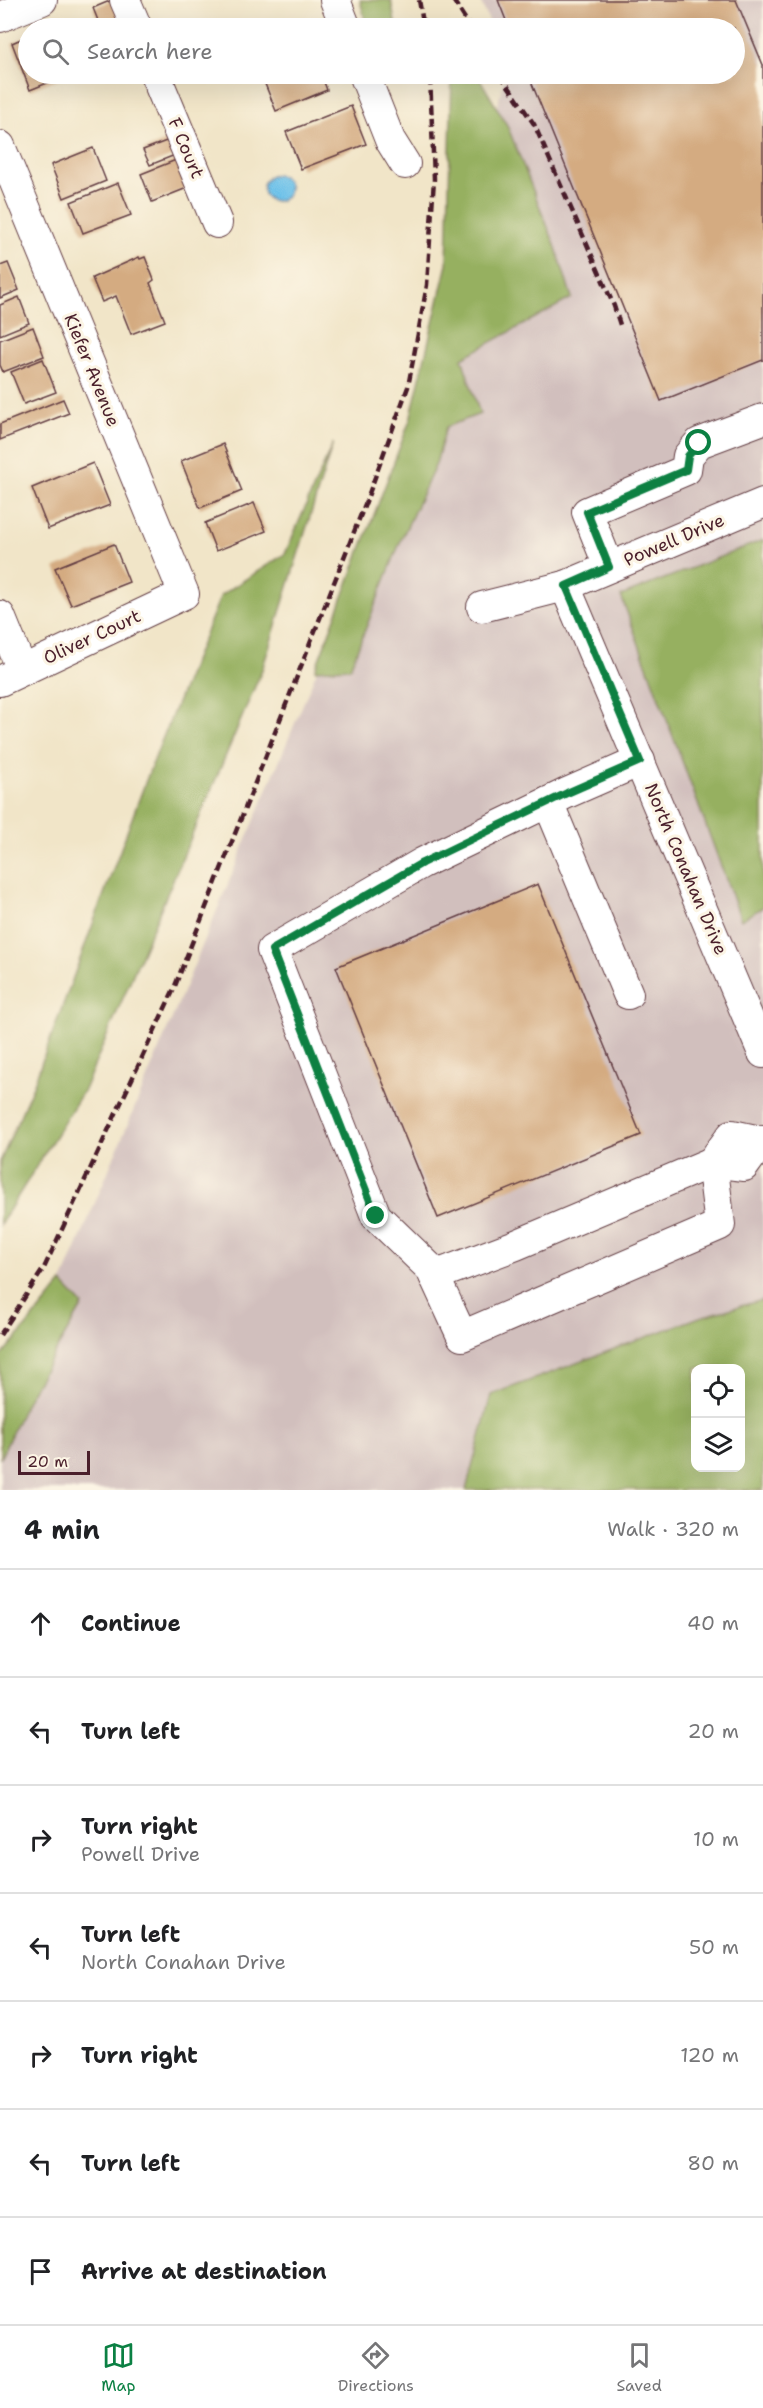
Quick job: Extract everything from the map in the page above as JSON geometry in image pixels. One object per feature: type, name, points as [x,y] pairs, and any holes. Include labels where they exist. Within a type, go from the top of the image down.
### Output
[{"type":"street","points":[[0,17],[42,0]]},
{"type":"street","points":[[125,0],[132,18]]},
{"type":"street","points":[[335,0],[342,18]]},
{"type":"street","name":"F Court","points":[[159,84],[218,223]]},
{"type":"street","points":[[368,84],[390,140],[405,164]]},
{"type":"street","name":"Kiefer Avenue","points":[[0,146],[184,594]]},
{"type":"street","points":[[609,567],[587,512],[686,470],[688,456],[699,443],[763,419]]},
{"type":"street","name":"Powell Drive","points":[[482,607],[566,586],[763,503]]},
{"type":"street","name":"North Conahan Drive","points":[[566,586],[763,1053]]},
{"type":"street","name":"Oliver Court","points":[[11,676],[184,594]]},
{"type":"street","points":[[0,616],[11,676]]},
{"type":"street","points":[[640,761],[548,802],[422,863],[272,950],[376,1216],[431,1269],[462,1336],[720,1225],[712,1162]]},
{"type":"street","points":[[548,802],[628,994]]},
{"type":"street","points":[[434,1276],[516,1245],[712,1162],[732,1135],[762,1140]]},
{"type":"shaded area","points":[[480,0],[763,0],[763,1490],[0,1490],[0,1431],[428,404],[503,84],[745,84],[745,18],[488,18]]},
{"type":"green space","points":[[360,0],[391,0],[394,18],[364,18]]},
{"type":"green space","points":[[452,84],[483,84],[507,125],[555,245],[572,298],[462,358],[480,414],[446,427],[436,464],[401,540],[350,668],[315,670],[410,420],[447,264]]},
{"type":"green space","points":[[333,443],[262,670],[84,1090],[0,1225],[0,1162],[33,1086],[151,767],[221,595],[285,554]]},
{"type":"green space","points":[[763,540],[763,907],[741,920],[621,596]]},
{"type":"green space","points":[[62,1283],[83,1305],[28,1398],[0,1459],[0,1358]]},
{"type":"green space","points":[[763,1300],[763,1490],[466,1490],[491,1395],[700,1317]]},
{"type":"water","points":[[276,175],[285,179],[289,188],[285,197],[276,201],[267,197],[263,188],[267,179]]},
{"type":"building","points":[[112,0],[120,18],[97,18],[93,8]]},
{"type":"building","points":[[498,0],[736,0],[743,18],[505,18]]},
{"type":"building","points":[[745,22],[763,65],[763,360],[661,401],[532,84],[745,84]]},
{"type":"building","points":[[18,40],[18,59],[12,43]]},
{"type":"building","points":[[28,84],[45,84],[30,90]]},
{"type":"building","points":[[265,84],[325,84],[327,90],[276,111]]},
{"type":"building","points":[[351,106],[366,144],[301,169],[286,132]]},
{"type":"building","points":[[169,140],[175,155],[150,165],[143,150]]},
{"type":"building","points":[[93,148],[106,181],[64,198],[51,165]]},
{"type":"building","points":[[176,160],[187,188],[152,202],[141,174]]},
{"type":"building","points":[[118,183],[131,215],[83,233],[71,202]]},
{"type":"building","points":[[139,257],[140,259],[145,257],[154,280],[150,283],[165,321],[131,334],[116,296],[102,302],[92,278]]},
{"type":"building","points":[[8,263],[19,290],[0,298],[0,266]]},
{"type":"building","points":[[19,297],[29,323],[0,335],[0,305]]},
{"type":"building","points":[[33,327],[44,356],[3,372],[0,365],[0,340]]},
{"type":"building","points":[[43,359],[56,392],[24,404],[11,372]]},
{"type":"building","points":[[63,399],[69,413],[0,440],[0,424]]},
{"type":"building","points":[[223,444],[242,491],[200,508],[181,461]]},
{"type":"building","points":[[93,463],[110,505],[48,529],[32,488]]},
{"type":"building","points":[[254,503],[266,531],[216,551],[205,523]]},
{"type":"building","points":[[114,544],[129,582],[71,605],[55,568]]},
{"type":"building","points":[[538,884],[641,1135],[438,1218],[336,967]]},
{"type":"railway","points":[[419,0],[422,18]]},
{"type":"railway","points":[[453,0],[465,18]]},
{"type":"railway","points":[[0,1335],[44,1268],[173,991],[367,499],[408,387],[427,285],[434,179],[430,84]]},
{"type":"railway","points":[[507,84],[534,124],[614,306],[621,328]]},
{"type":"route","points":[[376,1216],[272,950],[422,863],[567,793],[640,761],[566,586],[609,567],[587,512],[686,470],[688,456],[699,443]]}]
